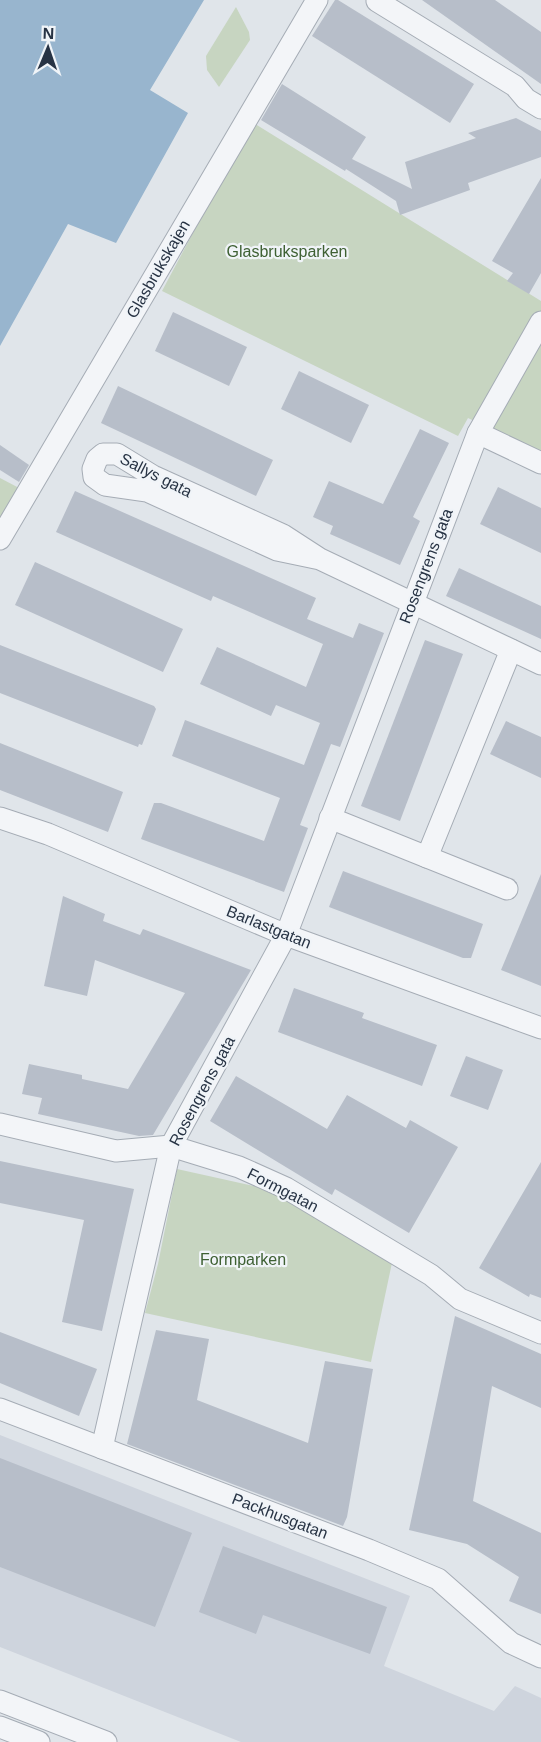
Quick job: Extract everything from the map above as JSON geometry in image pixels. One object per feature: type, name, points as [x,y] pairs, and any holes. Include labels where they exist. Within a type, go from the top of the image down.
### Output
[{"type":"street","name":"Glasbrukskajen","points":[[0,540],[316,0]]},
{"type":"street","points":[[377,1],[515,86],[526,99],[541,108]]},
{"type":"street","name":"Rosengrens gata","points":[[102,1449],[171,1146],[286,935],[478,433],[541,322]]},
{"type":"street","points":[[478,433],[541,463]]},
{"type":"street","name":"Sallys gata","points":[[320,560],[277,550],[147,491],[105,485],[94,477],[93,469],[97,459],[103,454],[117,454],[153,476],[283,535],[320,560],[541,664]]},
{"type":"street","points":[[427,857],[511,650]]},
{"type":"street","name":"Barlastgatan","points":[[0,818],[48,834],[286,935],[541,1028]]},
{"type":"street","points":[[330,818],[507,890]]},
{"type":"street","name":"Formgatan","points":[[0,1124],[116,1151],[171,1146],[239,1167],[285,1188],[431,1275],[460,1299],[541,1333]]},
{"type":"street","name":"Packhusgatan","points":[[0,1409],[369,1550],[438,1579],[510,1643],[541,1657]]},
{"type":"street","points":[[0,1701],[106,1742]]},
{"type":"street","points":[[0,1727],[28,1740],[32,1713]]},
{"type":"shaded area","points":[[0,1435],[410,1596],[384,1666],[494,1711],[515,1686],[541,1698],[541,1742],[241,1742],[0,1647]]},
{"type":"green space","points":[[236,7],[249,32],[250,40],[219,87],[207,70],[206,56]]},
{"type":"green space","name":"Glasbruksparken","points":[[252,122],[541,301],[541,453],[468,418],[458,436],[162,291]]},
{"type":"green space","points":[[0,478],[21,489],[0,525]]},
{"type":"green space","name":"Formparken","points":[[177,1169],[276,1191],[393,1258],[371,1362],[145,1313],[158,1264]]},
{"type":"water","points":[[0,0],[204,0],[150,90],[188,113],[116,243],[68,224],[0,346]]},
{"type":"building","points":[[335,0],[474,84],[450,123],[312,36]]},
{"type":"building","points":[[422,0],[495,0],[541,32],[541,84]]},
{"type":"building","points":[[282,84],[366,137],[352,159],[412,189],[405,162],[476,138],[468,133],[516,118],[541,131],[541,157],[468,183],[470,190],[400,215],[396,201],[261,120]]},
{"type":"building","points":[[541,178],[541,273],[529,294],[507,281],[513,273],[492,261]]},
{"type":"building","points":[[173,312],[247,347],[229,386],[155,351]]},
{"type":"building","points":[[299,371],[369,405],[351,443],[281,409]]},
{"type":"building","points":[[118,386],[273,460],[256,496],[101,423]]},
{"type":"building","points":[[420,429],[449,443],[413,517],[420,521],[400,565],[330,534],[333,526],[313,517],[329,481],[383,504]]},
{"type":"building","points":[[0,445],[29,465],[19,482],[0,470]]},
{"type":"building","points":[[498,487],[541,508],[541,553],[480,524]]},
{"type":"building","points":[[75,491],[316,598],[307,619],[353,638],[359,623],[384,633],[340,747],[331,744],[300,825],[308,828],[284,892],[141,839],[154,803],[161,803],[264,841],[280,798],[172,756],[185,720],[304,765],[320,723],[276,705],[271,716],[200,684],[217,647],[306,687],[323,644],[213,596],[211,601],[56,532]]},
{"type":"building","points":[[35,562],[183,629],[163,672],[15,605]]},
{"type":"building","points":[[459,568],[541,606],[541,639],[446,596]]},
{"type":"building","points":[[425,640],[463,654],[400,821],[361,806]]},
{"type":"building","points":[[0,645],[154,706],[156,709],[142,745],[139,744],[138,747],[0,693]]},
{"type":"building","points":[[506,721],[541,737],[541,778],[490,754]]},
{"type":"building","points":[[0,743],[123,792],[108,832],[0,790]]},
{"type":"building","points":[[343,871],[483,924],[471,958],[463,958],[329,907]]},
{"type":"building","points":[[541,874],[541,986],[501,970]]},
{"type":"building","points":[[63,896],[105,914],[103,921],[140,935],[143,929],[251,970],[153,1135],[139,1136],[38,1114],[42,1098],[22,1094],[29,1064],[82,1075],[82,1079],[128,1089],[185,993],[95,960],[87,996],[44,986]]},
{"type":"building","points":[[294,988],[364,1013],[362,1018],[437,1045],[422,1086],[278,1032]]},
{"type":"building","points":[[466,1056],[503,1070],[488,1110],[450,1096]]},
{"type":"building","points":[[236,1076],[327,1129],[347,1095],[406,1128],[410,1120],[458,1147],[409,1233],[335,1189],[332,1195],[210,1121]]},
{"type":"building","points":[[0,1161],[134,1189],[102,1331],[62,1322],[84,1220],[0,1203]]},
{"type":"building","points":[[541,1162],[541,1298],[530,1294],[529,1297],[479,1268]]},
{"type":"building","points":[[455,1316],[541,1354],[541,1408],[492,1386],[473,1501],[541,1533],[541,1614],[509,1601],[519,1577],[467,1544],[409,1530]]},
{"type":"building","points":[[156,1330],[209,1339],[197,1400],[308,1443],[325,1361],[373,1369],[347,1517],[343,1526],[127,1444]]},
{"type":"building","points":[[0,1332],[97,1369],[79,1416],[0,1383]]},
{"type":"building","points":[[0,1458],[192,1533],[155,1627],[0,1567]]},
{"type":"building","points":[[223,1546],[387,1607],[370,1654],[263,1615],[256,1634],[199,1612]]}]
